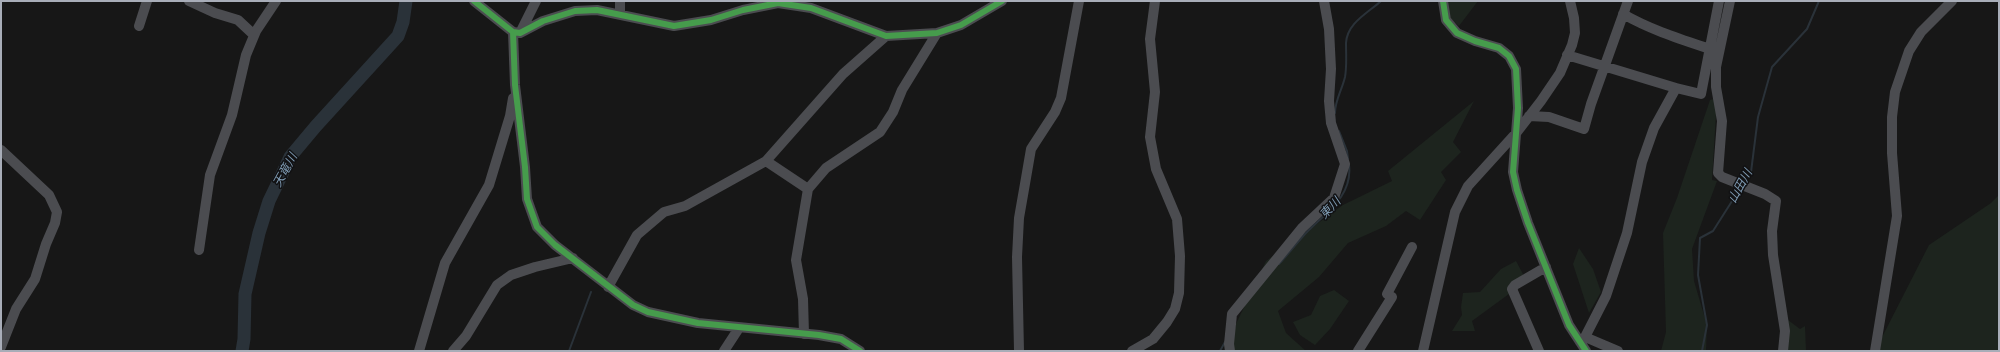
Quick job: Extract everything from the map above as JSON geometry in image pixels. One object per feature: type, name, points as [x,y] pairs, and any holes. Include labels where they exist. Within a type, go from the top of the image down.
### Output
[{"type":"street","points":[[139,26],[147,1]]},
{"type":"street","points":[[189,1],[215,13],[238,20],[254,35]]},
{"type":"street","points":[[199,250],[210,175],[232,116],[246,55],[254,35],[276,1]]},
{"type":"street","points":[[474,1],[516,33]]},
{"type":"street","points":[[536,1],[516,33],[515,85],[525,167],[527,199],[537,227],[555,245],[608,287],[633,305],[648,312],[698,323],[842,339],[860,351]]},
{"type":"street","points":[[620,1],[620,14]]},
{"type":"street","points":[[516,33],[543,21],[574,11],[597,10],[620,14],[646,22],[674,26],[711,20],[742,6],[778,3],[811,8],[886,36],[937,33],[961,26],[1002,1]]},
{"type":"street","points":[[1019,351],[1017,257],[1019,218],[1031,149],[1055,112],[1061,98],[1080,1]]},
{"type":"street","points":[[1132,351],[1153,339],[1167,322],[1175,309],[1179,293],[1180,256],[1177,219],[1156,169],[1150,136],[1155,92],[1150,39],[1155,1]]},
{"type":"street","points":[[1230,351],[1229,344],[1232,314],[1302,228],[1334,198],[1345,164],[1331,123],[1329,101],[1331,69],[1329,29],[1324,1]]},
{"type":"street","points":[[1443,1],[1446,20],[1457,33],[1475,41],[1499,48],[1509,56],[1516,69],[1518,108],[1513,172],[1522,206],[1569,326],[1584,346],[1618,351]]},
{"type":"street","points":[[1423,351],[1455,212],[1468,186],[1517,132],[1545,96],[1560,72],[1574,33],[1574,18],[1570,1]]},
{"type":"street","points":[[1529,116],[1549,117],[1584,129],[1591,104],[1628,1]]},
{"type":"street","points":[[1567,56],[1701,94],[1719,1]]},
{"type":"street","points":[[1730,1],[1716,67],[1716,87],[1722,121],[1718,173],[1722,177],[1765,194],[1776,201],[1772,230],[1773,255],[1785,331],[1783,351]]},
{"type":"street","points":[[1875,351],[1897,216],[1892,154],[1892,117],[1895,92],[1909,51],[1921,32],[1952,1]]},
{"type":"street","points":[[1623,14],[1640,24],[1662,33],[1710,49]]},
{"type":"street","points":[[804,334],[803,299],[796,260],[808,189],[826,168],[880,132],[893,112],[902,90],[937,33]]},
{"type":"street","points":[[608,287],[638,235],[664,212],[684,206],[766,160],[843,74],[886,36]]},
{"type":"street","points":[[419,351],[436,287],[445,263],[489,185],[510,116],[515,85]]},
{"type":"street","points":[[1584,346],[1606,296],[1627,233],[1642,162],[1654,128],[1676,88]]},
{"type":"street","points":[[1,150],[49,195],[57,212],[55,223],[46,244],[35,279],[16,310],[1,347]]},
{"type":"street","points":[[766,160],[808,189]]},
{"type":"street","points":[[1358,351],[1392,297],[1387,294],[1412,247]]},
{"type":"street","points":[[453,351],[466,336],[497,285],[511,275],[535,267],[573,258]]},
{"type":"street","points":[[1539,351],[1512,290],[1515,285],[1546,267]]},
{"type":"street","points":[[724,351],[739,328]]},
{"type":"shaded area","points":[[1448,1],[1478,1],[1459,26],[1449,18]]},
{"type":"shaded area","points":[[1717,98],[1712,180],[1717,181],[1692,249],[1694,281],[1707,325],[1706,351],[1661,351],[1666,332],[1663,233],[1677,198],[1710,100]]},
{"type":"shaded area","points":[[1474,101],[1453,142],[1461,152],[1441,172],[1446,180],[1420,220],[1406,211],[1386,226],[1348,243],[1319,277],[1278,311],[1286,333],[1306,351],[1229,351],[1236,324],[1266,261],[1343,205],[1392,181],[1388,171]]},
{"type":"shaded area","points":[[1999,195],[1999,351],[1878,351],[1877,347],[1929,245],[1991,203]]},
{"type":"shaded area","points":[[1579,248],[1593,269],[1601,292],[1589,313],[1573,264]]},
{"type":"shaded area","points":[[1516,261],[1524,276],[1509,294],[1472,321],[1475,331],[1452,331],[1462,315],[1461,307],[1463,293],[1480,292],[1501,269]]},
{"type":"shaded area","points":[[1334,290],[1349,301],[1330,329],[1315,345],[1300,335],[1293,322],[1311,315],[1320,296]]},
{"type":"shaded area","points":[[1788,320],[1800,329],[1805,326],[1806,351],[1786,351]]},
{"type":"waterway","name":"天竜川","points":[[242,351],[244,339],[245,294],[259,233],[269,201],[290,157],[316,126],[398,36],[403,22],[406,1]]},
{"type":"waterway","name":"東川","points":[[1335,113],[1336,104],[1345,77],[1347,36],[1354,24],[1381,1]]},
{"type":"waterway","name":"山田川","points":[[1744,182],[1751,172],[1758,117],[1772,67],[1807,29],[1819,1]]},
{"type":"waterway","name":"東川","points":[[1339,131],[1347,151],[1348,159]]},
{"type":"waterway","name":"東川","points":[[1279,264],[1305,234],[1336,204],[1342,196],[1349,176],[1349,165]]},
{"type":"waterway","name":"山田川","points":[[1702,351],[1707,325],[1698,275],[1700,238],[1713,231],[1741,187]]},
{"type":"waterway","points":[[569,351],[591,292]]},
{"type":"waterway","name":"東川","points":[[1220,351],[1225,342]]},
{"type":"cycle path","points":[[474,1],[513,32],[520,33],[543,21],[575,11],[597,10],[674,26],[711,20],[743,10],[778,3],[811,8],[886,36],[937,33],[961,25],[1002,1]]},
{"type":"cycle path","points":[[1443,1],[1446,20],[1457,33],[1475,41],[1499,48],[1509,56],[1516,69],[1518,108],[1513,172],[1517,190],[1528,223],[1569,325],[1586,351]]},
{"type":"cycle path","points":[[513,32],[515,85],[525,167],[527,199],[537,227],[555,245],[633,305],[648,312],[698,323],[819,335],[841,339],[860,351]]}]
